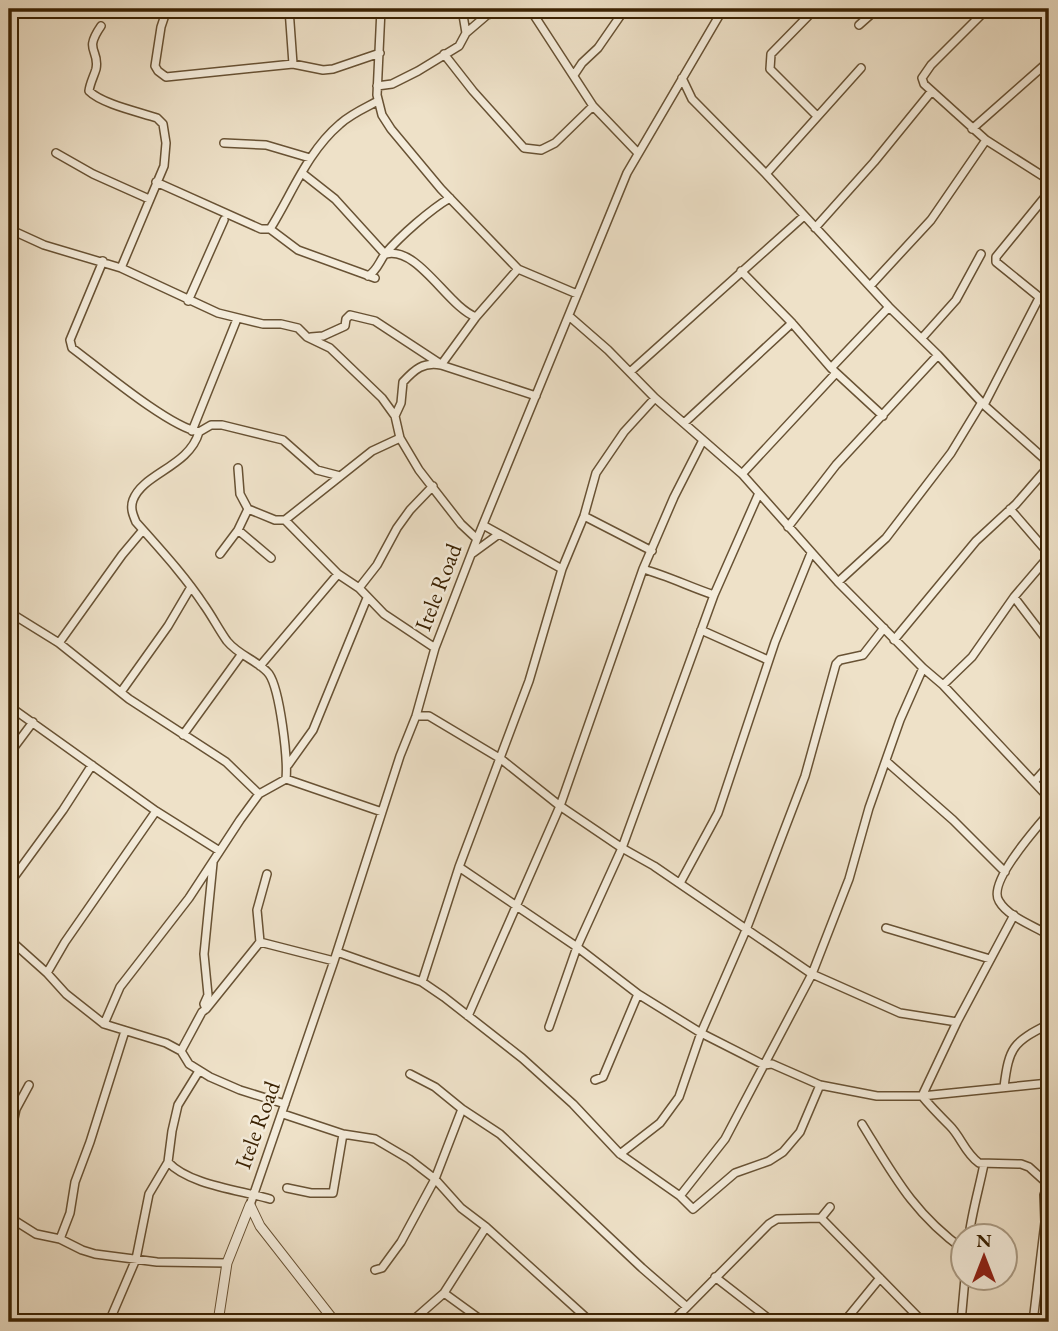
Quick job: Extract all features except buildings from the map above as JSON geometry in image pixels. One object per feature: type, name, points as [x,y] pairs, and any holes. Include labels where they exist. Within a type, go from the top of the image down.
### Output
[{"type":"street","points":[[167,9],[155,65],[162,75],[171,77],[293,64],[323,70],[333,69],[380,53]]},
{"type":"street","points":[[289,9],[293,64]]},
{"type":"street","points":[[381,9],[378,101],[382,115],[391,129],[450,198],[518,269],[577,294]]},
{"type":"street","points":[[461,9],[466,33]]},
{"type":"street","points":[[377,86],[392,84],[418,71],[459,46],[466,33],[487,15],[512,9]]},
{"type":"street","points":[[530,9],[593,106],[638,153]]},
{"type":"street","points":[[574,75],[625,9]]},
{"type":"street","name":"Itele Road","points":[[250,1205],[417,712],[435,648],[477,539],[638,153],[723,9]]},
{"type":"street","points":[[815,9],[771,54],[770,69],[817,116]]},
{"type":"street","points":[[859,25],[877,9]]},
{"type":"street","points":[[987,9],[931,65],[922,78],[924,84],[972,130],[1049,180]]},
{"type":"street","points":[[101,26],[93,41],[96,67],[89,91],[108,102],[157,118],[163,124],[166,143],[164,166],[121,268]]},
{"type":"street","points":[[444,54],[524,148],[541,150],[555,143],[593,106]]},
{"type":"street","points":[[972,130],[1049,61]]},
{"type":"street","points":[[766,174],[861,68]]},
{"type":"street","points":[[682,78],[692,99],[766,174],[889,307],[983,403],[1049,464],[1010,509],[976,541],[894,640]]},
{"type":"street","points":[[815,228],[931,92]]},
{"type":"street","points":[[270,229],[288,202],[310,158],[340,124],[378,101]]},
{"type":"street","points":[[870,286],[931,220],[986,140]]},
{"type":"street","points":[[224,143],[266,145],[310,158]]},
{"type":"street","points":[[56,153],[149,200]]},
{"type":"street","points":[[302,173],[335,199],[385,254]]},
{"type":"street","points":[[156,182],[261,229],[270,229],[298,250],[371,277],[385,254],[437,205],[450,198]]},
{"type":"street","points":[[437,205],[441,188]]},
{"type":"street","points":[[1049,192],[996,257],[996,262],[1049,305]]},
{"type":"street","points":[[630,372],[804,216]]},
{"type":"street","points":[[188,301],[224,220]]},
{"type":"street","points":[[9,229],[44,245],[121,268],[188,301],[237,319],[298,328],[307,337],[318,341],[340,356],[366,385],[379,395],[395,416],[400,438],[419,470],[461,524],[477,539]]},
{"type":"street","points":[[385,254],[393,252],[405,256],[456,303],[476,317]]},
{"type":"street","points":[[922,338],[956,300],[981,254]]},
{"type":"street","points":[[103,261],[70,340],[72,348],[159,412],[196,432]]},
{"type":"street","points":[[442,365],[476,317],[518,269]]},
{"type":"street","points":[[741,271],[833,370],[883,416]]},
{"type":"street","points":[[838,582],[886,538],[951,453],[983,403],[1039,298]]},
{"type":"street","points":[[742,474],[889,307]]},
{"type":"street","points":[[307,337],[323,336],[341,329],[345,327],[346,319],[350,315],[360,316],[381,325],[442,365]]},
{"type":"street","points":[[569,316],[742,474],[838,582],[894,640],[943,685],[1049,798]]},
{"type":"street","points":[[237,319],[196,432],[196,445],[148,483],[133,500],[132,511],[136,522],[191,587],[227,641],[241,655],[270,675],[284,729],[288,765],[286,779]]},
{"type":"street","points":[[684,423],[792,323]]},
{"type":"street","points":[[788,527],[836,465],[938,355]]},
{"type":"street","points":[[395,416],[401,403],[403,382],[421,365],[430,363],[536,396]]},
{"type":"street","points":[[422,982],[459,867],[529,681],[562,569],[584,516],[596,473],[624,432],[655,397]]},
{"type":"street","points":[[196,432],[211,425],[222,425],[283,440],[322,473],[340,477]]},
{"type":"street","points":[[238,468],[240,494],[248,509],[275,520],[285,520],[372,451],[400,438]]},
{"type":"street","points":[[468,1016],[560,806],[643,569],[674,497],[704,440]]},
{"type":"street","points":[[322,473],[327,488]]},
{"type":"street","points":[[359,588],[377,565],[397,527],[433,486]]},
{"type":"street","points":[[549,1027],[577,947],[622,848],[714,595],[759,494]]},
{"type":"street","points":[[220,554],[238,530],[248,509]]},
{"type":"street","points":[[943,685],[972,657],[1014,597],[1049,555],[1010,509]]},
{"type":"street","points":[[584,516],[652,551]]},
{"type":"street","points":[[285,520],[338,574],[359,588],[384,614],[435,648]]},
{"type":"street","points":[[483,525],[562,569]]},
{"type":"street","points":[[59,643],[143,530]]},
{"type":"street","points":[[238,530],[271,558]]},
{"type":"street","points":[[473,553],[499,534]]},
{"type":"street","points":[[680,883],[718,813],[768,660],[811,553]]},
{"type":"street","points":[[643,569],[672,577],[692,588],[714,595]]},
{"type":"street","points":[[260,666],[338,574]]},
{"type":"street","points":[[121,692],[168,626],[191,587]]},
{"type":"street","points":[[1014,597],[1049,643]]},
{"type":"street","points":[[288,765],[313,730],[367,598]]},
{"type":"street","points":[[9,612],[59,643],[121,692],[226,762],[260,794]]},
{"type":"street","points":[[620,1154],[660,1123],[672,1109],[685,1083],[701,1033],[746,930],[806,776],[836,664],[839,660],[863,655],[884,628]]},
{"type":"street","points":[[702,630],[768,660]]},
{"type":"street","points":[[183,735],[241,655]]},
{"type":"street","points":[[680,1196],[724,1139],[812,975],[849,879],[869,808],[900,720],[923,668]]},
{"type":"street","points":[[9,706],[156,811],[218,850]]},
{"type":"street","points":[[417,712],[429,716],[501,759],[560,806],[680,883],[812,975],[900,1013],[957,1022]]},
{"type":"street","points":[[9,754],[33,722]]},
{"type":"street","points":[[887,762],[953,820],[1005,872]]},
{"type":"street","points":[[9,884],[92,765]]},
{"type":"street","points":[[1034,782],[1049,765]]},
{"type":"street","points":[[104,1024],[120,987],[183,907],[218,850],[260,794],[286,779],[382,812]]},
{"type":"street","points":[[47,972],[156,811]]},
{"type":"street","points":[[1049,813],[1005,872],[996,895],[999,903],[1014,915],[1049,934]]},
{"type":"street","points":[[206,1009],[204,1004],[208,995],[204,954],[213,859]]},
{"type":"street","points":[[459,867],[577,947],[638,994],[701,1033],[764,1065],[772,1064],[820,1085],[877,1096],[922,1096],[1049,1083]]},
{"type":"street","points":[[181,1051],[202,1012],[260,942],[257,910],[267,874]]},
{"type":"street","points":[[922,1096],[957,1022],[1014,915]]},
{"type":"street","points":[[886,928],[990,959]]},
{"type":"street","points":[[9,939],[47,972],[66,993],[104,1024],[166,1043],[181,1051],[189,1064],[200,1071],[240,1090],[285,1104]]},
{"type":"street","points":[[260,942],[334,961]]},
{"type":"street","points":[[337,952],[422,982],[522,1058],[573,1104],[620,1154],[680,1196],[693,1209],[736,1173],[777,1157],[800,1132],[820,1085]]},
{"type":"street","points":[[595,1080],[603,1077],[611,1061],[638,994]]},
{"type":"street","points":[[1004,1087],[1007,1059],[1013,1048],[1023,1038],[1049,1024]]},
{"type":"street","points":[[60,1239],[70,1213],[75,1182],[125,1031]]},
{"type":"street","points":[[109,1322],[136,1259],[146,1200],[168,1162],[178,1105],[200,1071]]},
{"type":"street","points":[[410,1074],[435,1087],[500,1134],[687,1307]]},
{"type":"street","points":[[9,1142],[16,1109],[29,1085]]},
{"type":"street","points":[[922,1096],[951,1126],[972,1158],[984,1164],[1021,1164],[1029,1167],[1048,1184],[1044,1195],[1045,1222],[1033,1322]]},
{"type":"street","points":[[375,1270],[382,1268],[401,1242],[435,1179],[462,1109]]},
{"type":"street","points":[[283,1114],[343,1134],[375,1139],[401,1153],[435,1179],[461,1208],[486,1227],[591,1322]]},
{"type":"street","points":[[862,1124],[912,1203],[950,1240]]},
{"type":"street","points":[[287,1188],[332,1194],[343,1134]]},
{"type":"street","points":[[168,1162],[175,1169],[195,1179],[270,1199]]},
{"type":"street","points":[[971,1222],[984,1164]]},
{"type":"street","points":[[218,1322],[227,1264],[250,1205]]},
{"type":"street","points":[[250,1205],[260,1226],[330,1320]]},
{"type":"street","points":[[672,1322],[769,1224],[777,1219],[821,1218],[831,1207]]},
{"type":"street","points":[[9,1217],[36,1234],[60,1239],[75,1248],[95,1254],[157,1262],[227,1264]]},
{"type":"street","points":[[821,1218],[923,1322]]},
{"type":"street","points":[[245,1220],[260,1226]]},
{"type":"street","points":[[411,1322],[444,1293],[486,1227]]},
{"type":"street","points":[[715,1277],[773,1322]]},
{"type":"street","points":[[844,1322],[880,1278]]},
{"type":"street","points":[[961,1322],[964,1292]]},
{"type":"street","points":[[444,1293],[484,1322]]}]
